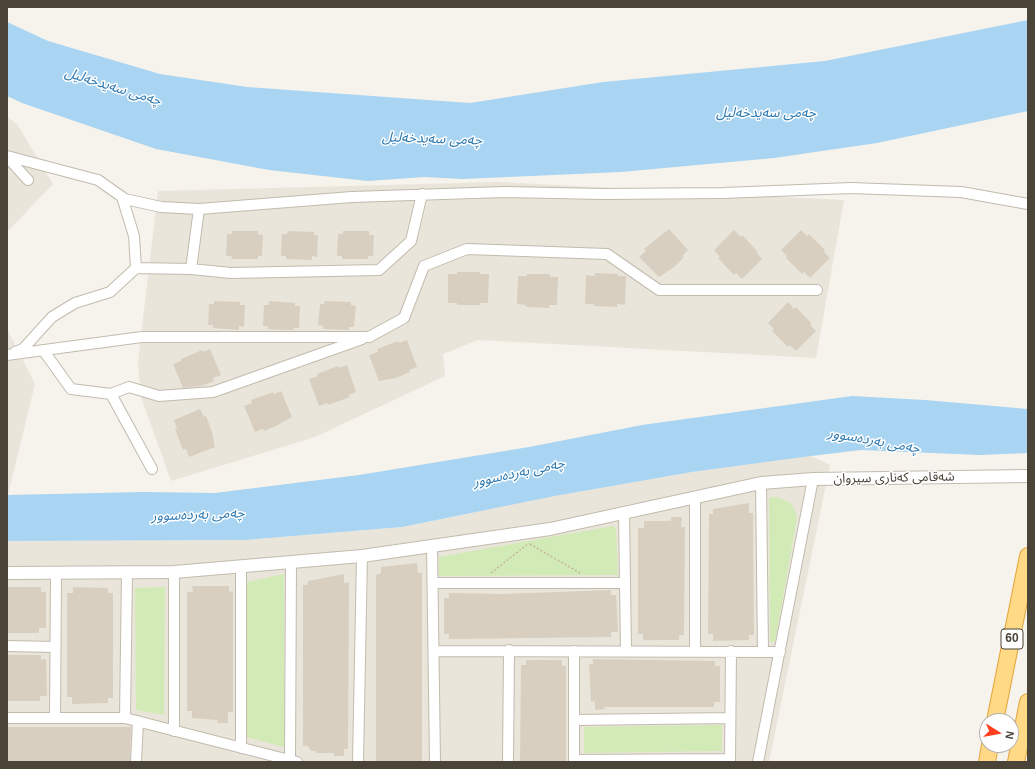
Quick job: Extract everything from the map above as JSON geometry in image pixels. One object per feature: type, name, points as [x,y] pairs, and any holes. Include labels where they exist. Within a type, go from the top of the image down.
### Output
[{"type":"highway","name":"60","points":[[997,713],[1028,556]]},
{"type":"highway","points":[[1016,762],[1028,702]]},
{"type":"street","points":[[7,156],[28,180]]},
{"type":"street","points":[[7,156],[98,180],[122,197],[161,207],[199,209],[352,197],[422,194],[504,192],[604,194],[723,193],[851,188],[961,192],[1028,204]]},
{"type":"street","points":[[7,355],[23,349],[52,317],[75,303],[110,292],[136,268],[191,269],[231,273],[379,270],[411,241],[422,194]]},
{"type":"street","points":[[122,197],[134,236],[136,268]]},
{"type":"street","points":[[191,269],[199,209]]},
{"type":"street","points":[[43,350],[72,389],[111,394],[129,387],[159,396],[213,392],[369,337],[404,318],[424,266],[468,249],[607,254],[659,290],[816,290]]},
{"type":"street","points":[[7,355],[142,337],[369,337]]},
{"type":"street","points":[[111,394],[152,469]]},
{"type":"street","name":"شەقامی کەناری سیروان","points":[[7,573],[174,572],[362,556],[550,529],[761,483],[813,479],[1028,476]]},
{"type":"street","points":[[758,762],[813,479]]},
{"type":"street","points":[[761,483],[763,652]]},
{"type":"street","points":[[695,497],[695,651]]},
{"type":"street","points":[[624,513],[626,651]]},
{"type":"street","points":[[432,546],[435,762]]},
{"type":"street","points":[[358,762],[362,556]]},
{"type":"street","points":[[7,718],[125,718],[294,761],[291,563]]},
{"type":"street","points":[[241,748],[242,567]]},
{"type":"street","points":[[174,572],[174,731]]},
{"type":"street","points":[[55,718],[56,573]]},
{"type":"street","points":[[125,718],[127,573]]},
{"type":"street","points":[[433,583],[625,583]]},
{"type":"street","points":[[7,646],[55,647]]},
{"type":"street","points":[[434,651],[509,650],[780,652]]},
{"type":"street","points":[[508,762],[509,650]]},
{"type":"street","points":[[574,651],[574,761],[730,760],[731,651]]},
{"type":"street","points":[[574,720],[730,718]]},
{"type":"street","points":[[136,762],[138,721]]},
{"type":"path","points":[[479,583],[529,543],[596,582]]},
{"type":"shaded area","points":[[7,117],[17,124],[53,184],[7,232]]},
{"type":"shaded area","points":[[499,182],[844,200],[816,358],[478,340],[443,354],[445,376],[315,437],[171,481],[141,397],[138,362],[158,191]]},
{"type":"shaded area","points":[[7,329],[35,384],[8,495],[7,495]]},
{"type":"shaded area","points":[[811,456],[830,465],[769,762],[7,762],[7,541],[245,540],[402,527],[555,496],[692,472]]},
{"type":"green space","points":[[774,497],[783,499],[790,503],[796,513],[797,518],[775,642],[770,642],[769,498]]},
{"type":"green space","points":[[613,526],[616,529],[618,575],[439,576],[439,557]]},
{"type":"green space","points":[[284,574],[284,747],[246,737],[247,582]]},
{"type":"green space","points":[[165,587],[164,715],[136,710],[135,588]]},
{"type":"green space","points":[[722,725],[722,751],[584,753],[584,727]]},
{"type":"water","name":"چەمی سەیدخەلیل","points":[[1028,20],[1028,111],[877,143],[774,158],[621,172],[463,179],[424,177],[368,181],[269,170],[156,149],[22,103],[7,96],[7,22],[48,41],[160,74],[247,87],[470,103],[603,82],[825,61]]},
{"type":"water","name":"چەمی بەردەسوور","points":[[852,396],[925,400],[1028,409],[1028,453],[980,455],[861,450],[692,472],[555,496],[402,527],[245,540],[7,541],[7,495],[143,492],[215,493],[359,475],[529,447],[642,425]]},
{"type":"building","points":[[669,229],[688,250],[682,256],[684,257],[674,267],[659,277],[639,257],[646,251],[644,249]]},
{"type":"building","points":[[734,230],[741,237],[742,235],[758,252],[757,253],[762,259],[742,279],[736,273],[734,275],[718,258],[720,257],[714,250]]},
{"type":"building","points":[[801,230],[807,236],[809,234],[825,250],[824,252],[830,258],[810,278],[804,272],[802,274],[786,258],[787,256],[781,250]]},
{"type":"building","points":[[232,231],[258,231],[258,234],[263,235],[262,256],[258,256],[258,259],[231,259],[232,256],[226,256],[227,234],[232,234]]},
{"type":"building","points":[[288,231],[314,232],[314,235],[318,235],[317,257],[312,256],[312,260],[286,259],[286,256],[281,256],[282,234],[287,234]]},
{"type":"building","points":[[343,231],[369,231],[369,235],[374,235],[373,256],[368,256],[368,259],[342,259],[342,256],[337,256],[338,234],[343,234]]},
{"type":"building","points":[[457,272],[480,272],[480,274],[489,274],[488,303],[480,303],[480,305],[457,305],[457,303],[448,303],[448,274],[457,274]]},
{"type":"building","points":[[595,273],[618,274],[618,276],[626,276],[625,305],[617,304],[617,307],[585,304],[586,275],[595,276]]},
{"type":"building","points":[[527,274],[550,274],[550,277],[558,277],[557,305],[549,305],[549,308],[526,307],[526,305],[517,304],[518,276],[527,276]]},
{"type":"building","points":[[214,301],[240,302],[240,305],[245,305],[244,327],[239,326],[239,330],[213,328],[213,325],[208,325],[209,304],[214,304]]},
{"type":"building","points":[[269,301],[295,303],[295,306],[300,306],[299,328],[294,328],[293,330],[267,329],[268,326],[263,326],[264,305],[269,305]]},
{"type":"building","points":[[325,301],[351,302],[351,305],[356,306],[354,327],[349,327],[349,330],[323,329],[323,326],[318,325],[320,304],[324,304]]},
{"type":"building","points":[[788,302],[794,309],[796,307],[812,324],[810,325],[816,331],[796,351],[790,345],[788,347],[772,331],[774,329],[768,323]]},
{"type":"building","points":[[407,340],[417,367],[396,378],[379,381],[369,355],[378,352],[377,349],[398,341],[399,343]]},
{"type":"building","points":[[210,349],[221,375],[213,378],[214,381],[201,386],[183,388],[173,364],[202,350],[203,352]]},
{"type":"building","points":[[347,365],[356,392],[349,395],[350,397],[328,405],[327,403],[319,406],[309,379],[318,376],[317,374],[338,366],[339,368]]},
{"type":"building","points":[[281,391],[292,417],[264,431],[263,429],[255,432],[244,406],[252,403],[251,400],[273,392],[274,394]]},
{"type":"building","points":[[200,409],[204,417],[206,416],[212,432],[215,447],[189,457],[186,449],[183,450],[175,429],[177,428],[174,420]]},
{"type":"building","points":[[749,503],[749,513],[753,513],[754,635],[749,635],[749,640],[713,641],[713,634],[708,634],[709,514],[713,514],[713,509]]},
{"type":"building","points":[[671,517],[682,517],[681,527],[685,527],[684,635],[679,635],[679,640],[643,640],[643,634],[638,634],[638,528],[644,528],[644,521],[671,521]]},
{"type":"building","points":[[417,563],[418,573],[422,573],[422,762],[376,762],[376,575],[381,573],[381,567]]},
{"type":"building","points":[[344,574],[344,583],[349,582],[348,749],[344,749],[344,756],[334,756],[334,753],[316,753],[316,751],[311,751],[308,746],[303,746],[303,585],[307,585],[308,581]]},
{"type":"building","points":[[192,586],[229,586],[229,592],[233,591],[233,712],[228,712],[228,723],[218,723],[217,720],[192,718],[192,711],[187,711],[187,592],[193,592]]},
{"type":"building","points":[[7,587],[41,587],[41,592],[46,592],[46,628],[39,628],[39,633],[7,633]]},
{"type":"building","points":[[73,587],[108,588],[108,593],[113,593],[113,698],[108,698],[108,703],[72,704],[72,697],[67,697],[67,593],[73,593]]},
{"type":"building","points":[[611,590],[611,595],[616,595],[618,632],[611,632],[611,637],[449,639],[449,634],[444,634],[444,598],[449,598],[449,593],[503,594]]},
{"type":"building","points":[[7,655],[41,655],[41,660],[46,659],[47,696],[40,696],[40,701],[7,701]]},
{"type":"building","points":[[593,659],[715,661],[715,666],[720,666],[720,702],[714,702],[714,707],[604,707],[605,709],[595,710],[595,701],[591,702],[589,664],[593,664]]},
{"type":"building","points":[[526,660],[562,660],[562,666],[566,666],[566,762],[520,762],[521,665],[526,665]]},
{"type":"building","points":[[7,727],[131,727],[130,762],[7,762]]}]
